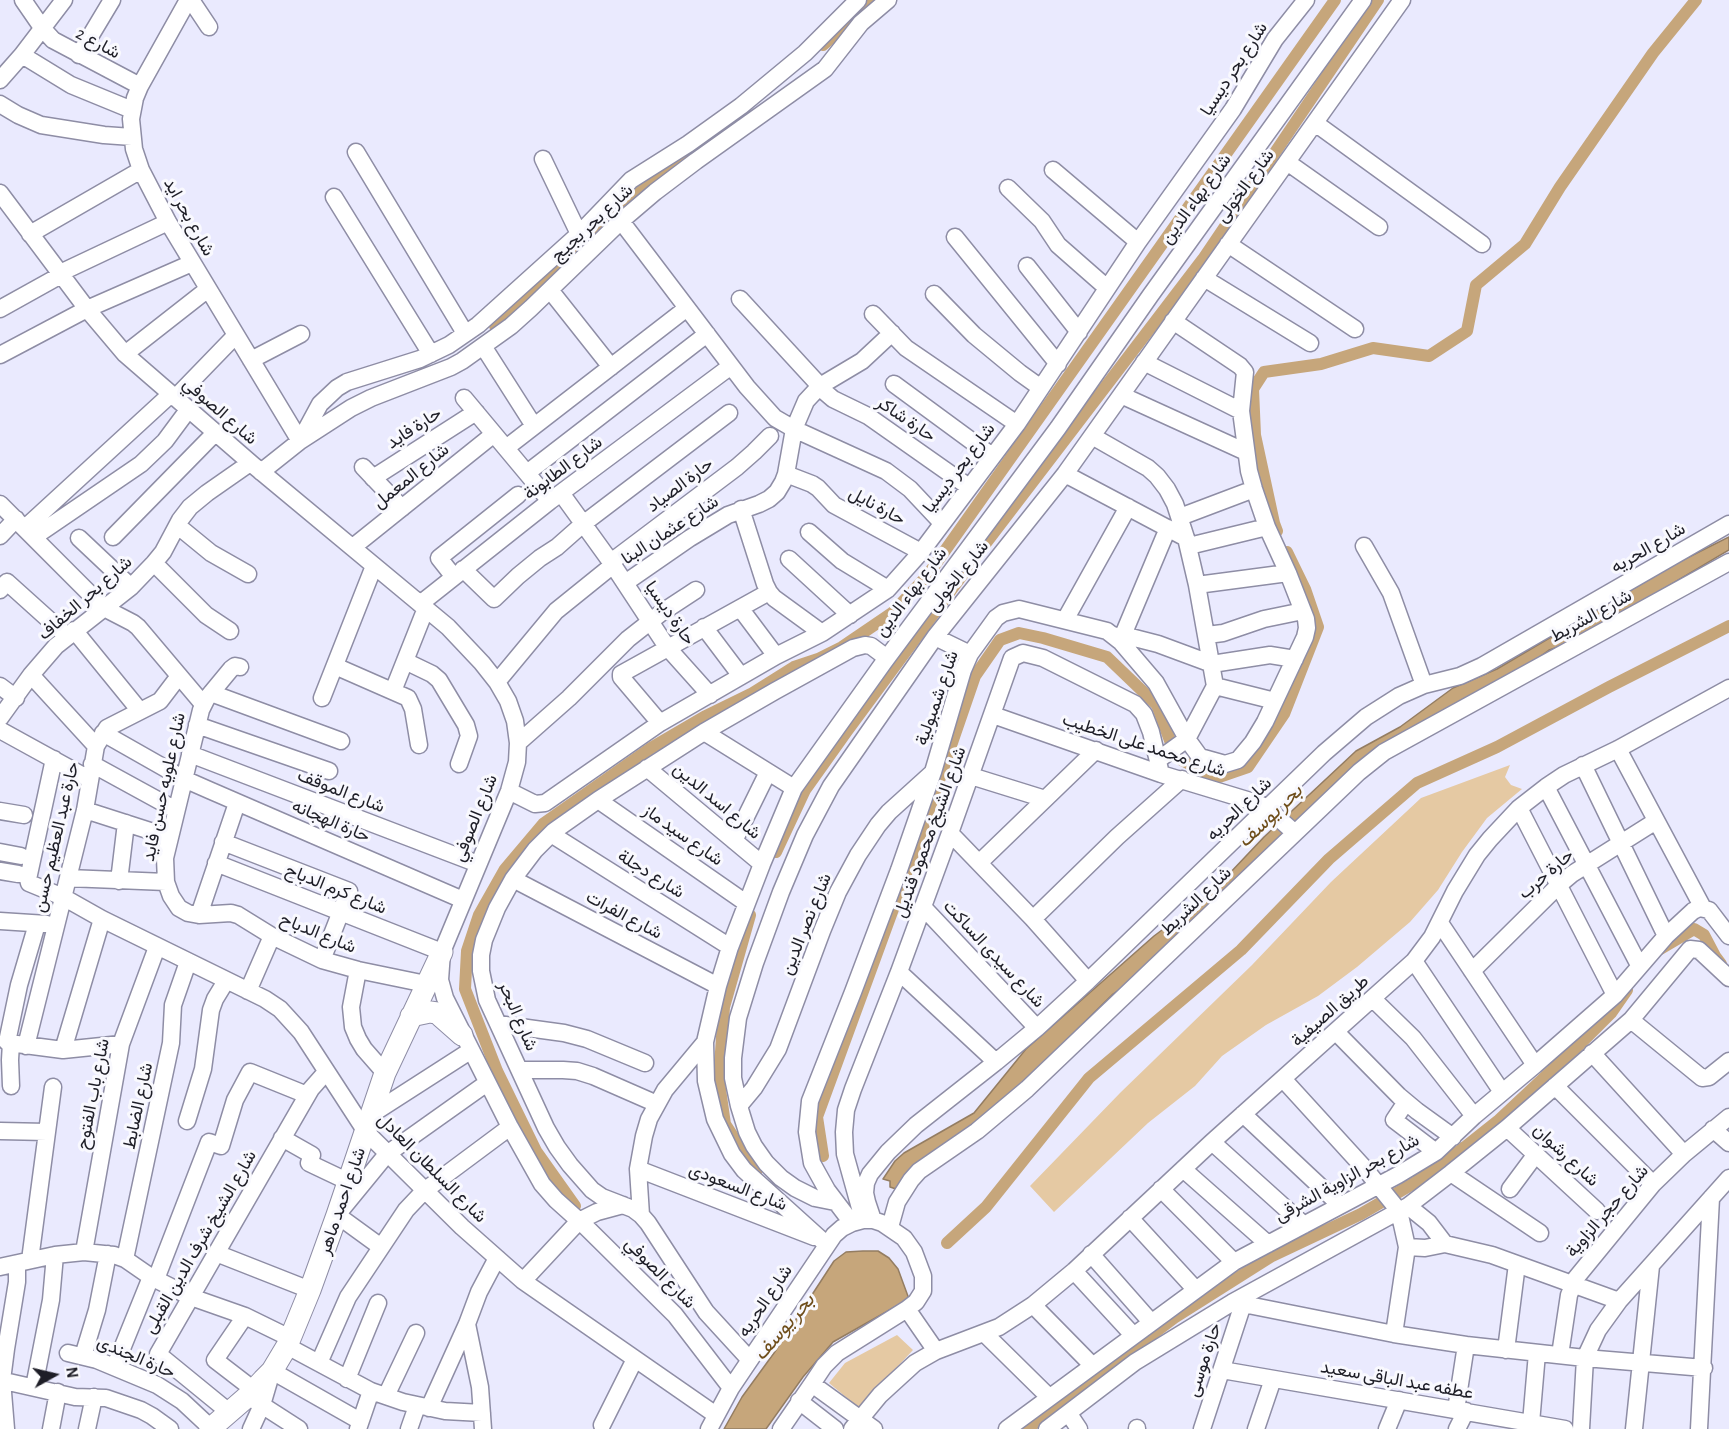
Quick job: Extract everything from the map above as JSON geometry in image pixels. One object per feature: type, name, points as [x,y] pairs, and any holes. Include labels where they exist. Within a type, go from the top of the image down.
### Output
[{"type":"main road","name":"شارع احمد ماهر","points":[[210,1429],[229,1412],[255,1397],[288,1342],[310,1290],[385,1073],[442,952]]},
{"type":"main road","points":[[411,1016],[430,1012],[437,1014],[443,1017],[466,1043]]},
{"type":"street","name":"شارع 2","points":[[23,0],[42,29],[53,40],[140,86]]},
{"type":"street","points":[[0,80],[64,0]]},
{"type":"street","points":[[79,55],[112,0]]},
{"type":"street","points":[[189,0],[209,27]]},
{"type":"street","name":"شارع بحر ايد","points":[[189,0],[140,86],[132,110],[132,137],[137,160],[168,222],[300,441]]},
{"type":"street","name":"شارع بحر بجيج","points":[[300,441],[320,404],[337,388],[358,378],[431,354],[472,329],[579,234],[620,189],[741,106],[806,53],[858,0]]},
{"type":"street","name":"شارع بحر بجيج","points":[[256,468],[361,403],[451,368],[511,326],[621,221],[696,161],[817,76],[832,61],[861,23],[888,0]]},
{"type":"street","name":"شارع بحر ديسيا","points":[[509,791],[535,804],[544,803],[660,723],[776,656],[822,633],[888,589],[921,552],[1017,424],[1138,242],[1233,109],[1275,39],[1306,0]]},
{"type":"street","name":"شارع بهاء الدين","points":[[825,1242],[744,1170],[723,1137],[715,1119],[706,1081],[705,1042],[718,986],[746,903],[794,788],[887,658],[1058,428],[1363,0]]},
{"type":"street","name":"شارع الخولى","points":[[835,1202],[807,1195],[781,1178],[766,1163],[747,1132],[733,1078],[738,1018],[755,963],[793,860],[831,786],[935,637],[1065,474],[1402,0]]},
{"type":"street","points":[[22,55],[71,85],[132,110]]},
{"type":"street","points":[[0,104],[41,125],[132,137]]},
{"type":"street","points":[[1314,123],[1482,244]]},
{"type":"street","points":[[356,152],[472,329],[486,344],[534,426]]},
{"type":"street","points":[[543,159],[579,234]]},
{"type":"street","points":[[1287,162],[1379,227]]},
{"type":"street","points":[[30,234],[141,170]]},
{"type":"street","points":[[1053,170],[1138,242]]},
{"type":"street","points":[[1008,188],[1042,221],[1058,245],[1107,288]]},
{"type":"street","name":"شارع الصوفي","points":[[0,193],[87,309],[125,354],[256,468],[423,606],[466,644],[497,682],[508,701],[515,722],[518,743],[517,762],[509,791],[442,952],[440,971],[442,989],[448,1007],[466,1043],[542,1184],[680,1320],[731,1388]]},
{"type":"street","points":[[334,197],[431,354]]},
{"type":"street","points":[[621,221],[747,387],[775,418],[886,471],[910,489],[942,523]]},
{"type":"street","points":[[0,309],[61,274],[168,222]]},
{"type":"street","points":[[955,237],[1058,364]]},
{"type":"street","points":[[1228,244],[1355,329]]},
{"type":"street","points":[[0,355],[87,309],[192,263]]},
{"type":"street","points":[[1027,266],[1079,333]]},
{"type":"street","points":[[1204,278],[1310,343]]},
{"type":"street","points":[[125,354],[208,290]]},
{"type":"street","points":[[550,290],[610,367]]},
{"type":"street","points":[[934,294],[974,335],[1041,388]]},
{"type":"street","name":"حارة شاكر","points":[[740,299],[833,399],[868,416],[969,487]]},
{"type":"street","points":[[506,448],[687,308]]},
{"type":"street","points":[[873,314],[906,348],[1017,424]]},
{"type":"street","name":"شارع شمبولية","points":[[863,1221],[835,1202],[819,1177],[809,1148],[807,1116],[810,1101],[858,981],[933,772],[963,670],[970,654],[996,618],[1011,609],[1028,610],[1119,635],[1156,683],[1187,739],[1200,757],[1221,764],[1234,763],[1253,742],[1295,659],[1307,628],[1303,611],[1267,527],[1254,489],[1246,452],[1241,411],[1245,372],[1173,321]]},
{"type":"street","name":"شارع عثمان البنا","points":[[625,583],[728,515],[769,499],[777,492],[786,474],[794,429],[806,401],[819,386],[862,361],[892,333]]},
{"type":"street","points":[[250,360],[301,334]]},
{"type":"street","points":[[527,473],[707,334]]},
{"type":"street","points":[[25,528],[173,396],[236,335]]},
{"type":"street","points":[[1144,362],[1241,411]]},
{"type":"street","name":"شارع الطابونة","points":[[423,606],[459,573],[555,497],[731,366]]},
{"type":"street","points":[[397,367],[406,386]]},
{"type":"street","points":[[894,384],[992,456]]},
{"type":"street","points":[[1121,395],[1246,452]]},
{"type":"street","name":"حارة ديسيا","points":[[464,398],[527,473],[583,524],[667,647],[710,695]]},
{"type":"street","points":[[0,536],[25,528],[141,464],[165,441],[188,410]]},
{"type":"street","name":"حارة فايد","points":[[402,508],[368,472],[476,412]]},
{"type":"street","points":[[518,495],[439,558],[494,599],[518,576],[583,524],[729,413]]},
{"type":"street","points":[[113,537],[215,433]]},
{"type":"street","name":"شارع المعمل","points":[[353,547],[494,434]]},
{"type":"street","name":"حارة الصياد","points":[[497,682],[556,611],[612,564],[737,467],[770,436]]},
{"type":"street","points":[[1092,436],[1148,468],[1167,489],[1175,504],[1174,523],[1119,635],[1158,644],[1212,664],[1270,655],[1295,659]]},
{"type":"street","name":"شارع بحر الخفاف","points":[[0,718],[47,655],[71,633],[131,587],[154,563],[163,552],[185,513],[198,500],[256,468]]},
{"type":"street","name":"حارة نايل","points":[[786,474],[812,484],[834,506],[921,552]]},
{"type":"street","points":[[1065,474],[1128,507],[1174,523],[1187,542],[1207,635],[1215,686],[1187,739],[1159,767]]},
{"type":"street","points":[[1174,523],[1254,489]]},
{"type":"street","points":[[0,504],[104,608],[138,627],[179,676],[207,699],[341,741]]},
{"type":"street","points":[[1065,620],[1128,507]]},
{"type":"street","points":[[741,509],[769,592],[822,633]]},
{"type":"street","name":"شارع الحريه","points":[[713,1422],[731,1388],[825,1242],[842,1228],[863,1221],[866,1183],[870,1174],[888,1152],[916,1125],[1036,1028],[1273,813],[1324,753],[1366,717],[1393,699],[1424,685],[1460,676],[1482,666],[1729,524]]},
{"type":"street","points":[[178,526],[212,553],[249,574]]},
{"type":"street","points":[[1187,542],[1267,527]]},
{"type":"street","points":[[808,532],[842,561],[888,589]]},
{"type":"street","points":[[79,538],[131,587]]},
{"type":"street","points":[[1364,546],[1391,593],[1424,685]]},
{"type":"street","points":[[789,559],[850,615]]},
{"type":"street","name":"شارع الشريط","points":[[890,1227],[897,1202],[910,1180],[919,1171],[977,1131],[1028,1089],[1294,832],[1384,752],[1729,562]]},
{"type":"street","points":[[154,563],[206,615],[230,631]]},
{"type":"street","points":[[322,698],[374,566]]},
{"type":"street","points":[[1197,585],[1288,573]]},
{"type":"street","points":[[0,590],[7,582],[71,633],[140,711]]},
{"type":"street","points":[[518,743],[569,698],[628,639],[696,590]]},
{"type":"street","points":[[660,723],[620,675],[769,592]]},
{"type":"street","points":[[393,691],[423,606]]},
{"type":"street","points":[[740,608],[776,656]]},
{"type":"street","points":[[1207,635],[1303,611]]},
{"type":"street","points":[[704,627],[741,676]]},
{"type":"street","points":[[935,637],[970,654]]},
{"type":"street","name":"شارع البحر","points":[[750,1360],[706,1312],[641,1215],[592,1190],[570,1165],[546,1128],[487,1000],[483,986],[481,955],[484,940],[497,908],[513,879],[535,850],[551,834],[598,800],[704,732],[853,648],[872,646],[887,658]]},
{"type":"street","name":"شارع الشيخ محمود قنديل","points":[[863,1221],[845,1154],[846,1110],[923,907],[1012,658],[1023,653],[1042,657],[1135,704],[1144,714],[1151,732],[1159,767]]},
{"type":"street","points":[[405,661],[432,674],[439,680],[466,725],[469,736],[459,764]]},
{"type":"street","name":"شارع علويه حسن فايد","points":[[199,915],[179,908],[171,896],[166,882],[165,858],[197,725],[207,699],[231,669],[235,666],[240,667]]},
{"type":"street","points":[[335,666],[403,695],[411,703],[419,745]]},
{"type":"street","name":"حارة الهجانه","points":[[31,675],[100,740],[237,803],[463,900]]},
{"type":"street","points":[[100,740],[111,725],[156,703],[179,676]]},
{"type":"street","points":[[0,686],[15,698]]},
{"type":"street","points":[[1215,686],[1275,701]]},
{"type":"street","name":"طريق الصيفية","points":[[856,1424],[880,1395],[915,1363],[936,1351],[999,1327],[1033,1305],[1074,1271],[1212,1142],[1414,961],[1440,923],[1455,891],[1478,855],[1519,808],[1546,787],[1583,765],[1618,749],[1729,688]]},
{"type":"street","name":"شارع محمد على الخطيب","points":[[993,715],[1096,750],[1159,767],[1182,779],[1245,798],[1273,813],[1294,832]]},
{"type":"street","points":[[197,725],[329,771]]},
{"type":"street","points":[[0,730],[54,759],[91,772],[176,810]]},
{"type":"street","points":[[704,732],[794,788]]},
{"type":"street","name":"حارة عبد العظيم حسن","points":[[11,1043],[57,925],[100,740]]},
{"type":"street","points":[[1618,749],[1703,908],[1712,913],[1728,933]]},
{"type":"street","points":[[979,863],[1096,750]]},
{"type":"street","name":"شارع الموقف","points":[[190,754],[478,864]]},
{"type":"street","name":"شارع السلطان العادل","points":[[54,759],[28,881],[30,885],[63,897],[157,947],[265,999],[280,1009],[291,1019],[326,1072],[369,1123],[387,1154],[424,1191],[523,1281],[635,1359],[713,1422]]},
{"type":"street","points":[[1583,765],[1666,936]]},
{"type":"street","name":"شارع اسد الدين","points":[[647,768],[762,864]]},
{"type":"street","points":[[734,840],[768,772]]},
{"type":"street","name":"شارع نصر الدين","points":[[739,1106],[754,1088],[778,1049],[838,892],[867,839],[890,812],[933,772]]},
{"type":"street","points":[[971,776],[1045,799]]},
{"type":"street","points":[[1033,919],[1117,837],[1182,779]]},
{"type":"street","points":[[1546,787],[1639,965]]},
{"type":"street","name":"شارع سيد ماز","points":[[598,800],[746,903]]},
{"type":"street","points":[[199,915],[237,803]]},
{"type":"street","points":[[1519,808],[1615,995]]},
{"type":"street","points":[[85,810],[169,837]]},
{"type":"street","points":[[0,811],[24,815]]},
{"type":"street","name":"حارة حرب","points":[[1472,970],[1559,885],[1586,864],[1656,821]]},
{"type":"street","points":[[119,881],[126,823]]},
{"type":"street","points":[[950,833],[1033,919],[1088,981]]},
{"type":"street","name":"شارع دجلة","points":[[551,834],[730,947]]},
{"type":"street","points":[[223,842],[348,891],[322,960]]},
{"type":"street","points":[[0,852],[21,856]]},
{"type":"street","name":"شارع كرم الدباح","points":[[216,863],[442,952]]},
{"type":"street","points":[[0,871],[18,874]]},
{"type":"street","points":[[68,878],[166,882]]},
{"type":"street","name":"شارع الفرات","points":[[513,879],[718,986]]},
{"type":"street","name":"شارع سيدى الساكت","points":[[923,907],[1036,1028]]},
{"type":"street","name":"شارع بحر الزاوية الشرقى","points":[[1007,1429],[1234,1262],[1418,1164],[1436,1152],[1474,1116],[1615,995],[1666,936],[1693,911],[1703,908]]},
{"type":"street","name":"شارع الدباح","points":[[199,915],[231,913],[322,960],[426,984]]},
{"type":"street","points":[[63,1050],[102,919]]},
{"type":"street","points":[[1440,923],[1535,1065]]},
{"type":"street","points":[[1,924],[57,925]]},
{"type":"street","points":[[10,1086],[11,1043],[19,985],[37,924]]},
{"type":"street","points":[[248,991],[272,936]]},
{"type":"street","name":"شارع باب الفتوح","points":[[84,1252],[121,1044],[157,947]]},
{"type":"street","points":[[1047,1429],[1135,1362],[1403,1208],[1451,1173],[1508,1128],[1631,1020],[1690,949],[1699,950],[1729,978]]},
{"type":"street","points":[[1414,961],[1502,1092]]},
{"type":"street","name":"شارع الضابط","points":[[125,1259],[171,1043],[173,1005],[188,962]]},
{"type":"street","points":[[358,970],[351,1006],[353,1027],[364,1049],[385,1073]]},
{"type":"street","points":[[899,972],[996,1062]]},
{"type":"street","points":[[188,1121],[203,1069],[211,1010],[226,981]]},
{"type":"street","points":[[1373,999],[1413,1038],[1474,1116]]},
{"type":"street","points":[[1631,1020],[1702,1078],[1709,1077],[1729,1060]]},
{"type":"street","points":[[498,1024],[564,1033],[586,1039],[645,1063]]},
{"type":"street","points":[[1336,1032],[1406,1102],[1453,1137]]},
{"type":"street","points":[[641,1215],[638,1169],[644,1136],[665,1090],[705,1042]]},
{"type":"street","points":[[11,1043],[63,1050],[121,1044]]},
{"type":"street","points":[[369,1123],[466,1043]]},
{"type":"street","points":[[1592,1053],[1684,1154]]},
{"type":"street","points":[[520,1070],[577,1071],[657,1104]]},
{"type":"street","points":[[115,1366],[154,1278],[209,1142],[221,1146],[235,1100],[250,1072],[307,1095]]},
{"type":"street","name":"شارع الشيخ شرف الدين القبلى","points":[[229,1412],[158,1355],[307,1095],[326,1072]]},
{"type":"street","points":[[1283,1079],[1378,1185],[1403,1208],[1429,1223],[1445,1244]]},
{"type":"street","points":[[381,1246],[337,1215],[387,1154],[487,1083]]},
{"type":"street","points":[[1556,1086],[1653,1184]]},
{"type":"street","points":[[6,1429],[1,1380],[6,1311],[24,1262],[53,1087]]},
{"type":"street","points":[[1406,1102],[1394,1120],[1436,1152]]},
{"type":"street","points":[[1243,1114],[1340,1205]]},
{"type":"street","name":"شارع حجر الزاوية","points":[[1560,1356],[1572,1283],[1653,1184],[1684,1154],[1729,1117]]},
{"type":"street","points":[[319,1363],[348,1297],[406,1210],[424,1191],[510,1127]]},
{"type":"street","name":"شارع رشوان","points":[[1508,1128],[1597,1211]]},
{"type":"street","points":[[1713,1129],[1729,1143]]},
{"type":"street","points":[[0,1131],[47,1132]]},
{"type":"street","points":[[282,1138],[312,1155],[309,1163],[348,1182]]},
{"type":"street","points":[[1212,1142],[1304,1225]]},
{"type":"street","points":[[1510,1190],[1536,1154]]},
{"type":"street","name":"شارع السعودى","points":[[638,1169],[825,1242]]},
{"type":"street","points":[[1183,1169],[1268,1244]]},
{"type":"street","points":[[1451,1173],[1540,1233]]},
{"type":"street","points":[[1581,1429],[1585,1358],[1598,1330],[1619,1301],[1729,1178]]},
{"type":"street","points":[[1161,1189],[1234,1262]]},
{"type":"street","points":[[792,1213],[807,1195]]},
{"type":"street","points":[[1700,1429],[1711,1198]]},
{"type":"street","points":[[523,1281],[579,1221],[597,1212],[623,1205]]},
{"type":"street","points":[[1394,1334],[1407,1247],[1403,1208]]},
{"type":"street","points":[[1130,1218],[1196,1290]]},
{"type":"street","points":[[781,1429],[824,1366],[837,1353],[907,1309],[916,1302],[922,1291],[923,1276],[914,1252],[904,1238],[890,1227],[863,1221]]},
{"type":"street","points":[[1407,1247],[1425,1248],[1445,1244],[1492,1255],[1619,1301]]},
{"type":"street","points":[[0,1267],[55,1255],[84,1252],[108,1254],[125,1259],[191,1298],[244,1316],[319,1363],[378,1394],[483,1421],[480,1387],[467,1324]]},
{"type":"street","points":[[216,1253],[310,1290]]},
{"type":"street","name":"حارة الجندى","points":[[108,1254],[97,1310],[76,1354],[115,1366],[170,1393],[194,1411],[210,1429]]},
{"type":"street","points":[[1091,1254],[1151,1322]]},
{"type":"street","points":[[34,1387],[51,1300],[55,1255]]},
{"type":"street","points":[[409,1429],[467,1324],[479,1292],[497,1258]]},
{"type":"street","points":[[1506,1350],[1517,1264]]},
{"type":"street","points":[[1635,1429],[1651,1266]]},
{"type":"street","points":[[1074,1271],[1133,1335]]},
{"type":"street","points":[[1238,1303],[1394,1334],[1466,1345],[1560,1356],[1704,1368]]},
{"type":"street","name":"حارة موسى","points":[[1202,1429],[1222,1370],[1238,1303]]},
{"type":"street","points":[[347,1379],[378,1304]]},
{"type":"street","points":[[1033,1305],[1092,1365]]},
{"type":"street","points":[[907,1309],[936,1351]]},
{"type":"street","points":[[244,1316],[215,1358],[215,1362],[255,1397],[299,1429]]},
{"type":"street","points":[[272,1371],[359,1425],[416,1333]]},
{"type":"street","points":[[985,1334],[1049,1397]]},
{"type":"street","points":[[1457,1429],[1461,1411],[1466,1345]]},
{"type":"street","points":[[1520,1424],[1537,1353]]},
{"type":"street","points":[[602,1425],[635,1359]]},
{"type":"street","name":"عطفه عبد الباقى سعيد","points":[[1222,1370],[1461,1411],[1520,1424],[1565,1429]]},
{"type":"street","points":[[1256,1429],[1273,1378]]},
{"type":"street","points":[[1,1380],[75,1397],[106,1398],[141,1410],[170,1429]]},
{"type":"street","points":[[812,1384],[856,1424],[874,1429]]},
{"type":"street","points":[[51,1429],[58,1392]]},
{"type":"street","points":[[87,1429],[94,1397]]},
{"type":"street","points":[[251,1429],[255,1397]]},
{"type":"street","points":[[1387,1429],[1399,1400]]},
{"type":"street","points":[[799,1401],[835,1429]]},
{"type":"street","points":[[1069,1414],[1079,1429]]},
{"type":"shaded area","points":[[1729,537],[1729,550],[1574,642],[1549,650],[1500,686],[1395,740],[1152,968],[1113,994],[1004,1102],[896,1189],[890,1187],[890,1181],[883,1179],[895,1161],[904,1153],[974,1113],[1026,1049],[1154,936],[1210,894],[1264,837],[1356,751],[1400,727],[1453,688],[1497,669],[1675,564]]},
{"type":"shaded area","points":[[1510,765],[1505,777],[1511,785],[1522,789],[1487,818],[1438,890],[1410,922],[1357,967],[1318,996],[1266,1025],[1222,1056],[1195,1086],[1148,1123],[1054,1212],[1030,1186],[1120,1093],[1252,965],[1331,882],[1421,798]]},
{"type":"shaded area","points":[[878,1251],[889,1258],[898,1269],[909,1299],[833,1342],[803,1377],[766,1429],[724,1429],[742,1397],[774,1353],[834,1261],[846,1252]]},
{"type":"shaded area","points":[[897,1335],[913,1350],[859,1408],[829,1383],[845,1363]]},
{"type":"waterway","points":[[823,45],[874,0]]},
{"type":"waterway","points":[[575,1206],[536,1151],[497,1071],[465,989],[467,951],[479,915],[505,869],[543,824],[651,748],[704,717],[751,694],[794,667],[818,659],[842,647],[892,613],[927,576],[1335,0]]},
{"type":"waterway","points":[[776,852],[805,790],[986,543],[1203,259],[1378,0]]},
{"type":"waterway","points":[[1277,531],[1255,435],[1253,389],[1264,372],[1321,364],[1373,348],[1429,356],[1467,331],[1476,285],[1525,244],[1560,187],[1653,53],[1696,0]]},
{"type":"waterway","points":[[495,326],[639,188],[697,146]]},
{"type":"waterway","points":[[823,1156],[817,1117],[922,830],[975,676],[1000,640],[1019,633],[1107,657],[1157,705],[1176,757],[1216,778],[1248,767],[1284,714],[1318,627],[1305,589],[1287,552]]},
{"type":"waterway","points":[[947,1243],[986,1207],[1089,1078],[1241,950],[1329,859],[1417,783],[1497,747],[1729,626]]},
{"type":"waterway","points":[[750,915],[724,1007],[719,1082],[725,1124],[756,1172]]},
{"type":"waterway","points":[[1660,949],[1694,929],[1704,935],[1721,964]]},
{"type":"waterway","points":[[1027,1429],[1174,1318],[1272,1256],[1361,1214],[1416,1182],[1465,1147],[1499,1120],[1577,1047],[1611,1013],[1627,990]]},
{"type":"water label","name":"بحر يوسف","points":[[1270,816]]},
{"type":"water label","name":"بحر يوسف","points":[[784,1327]]}]
